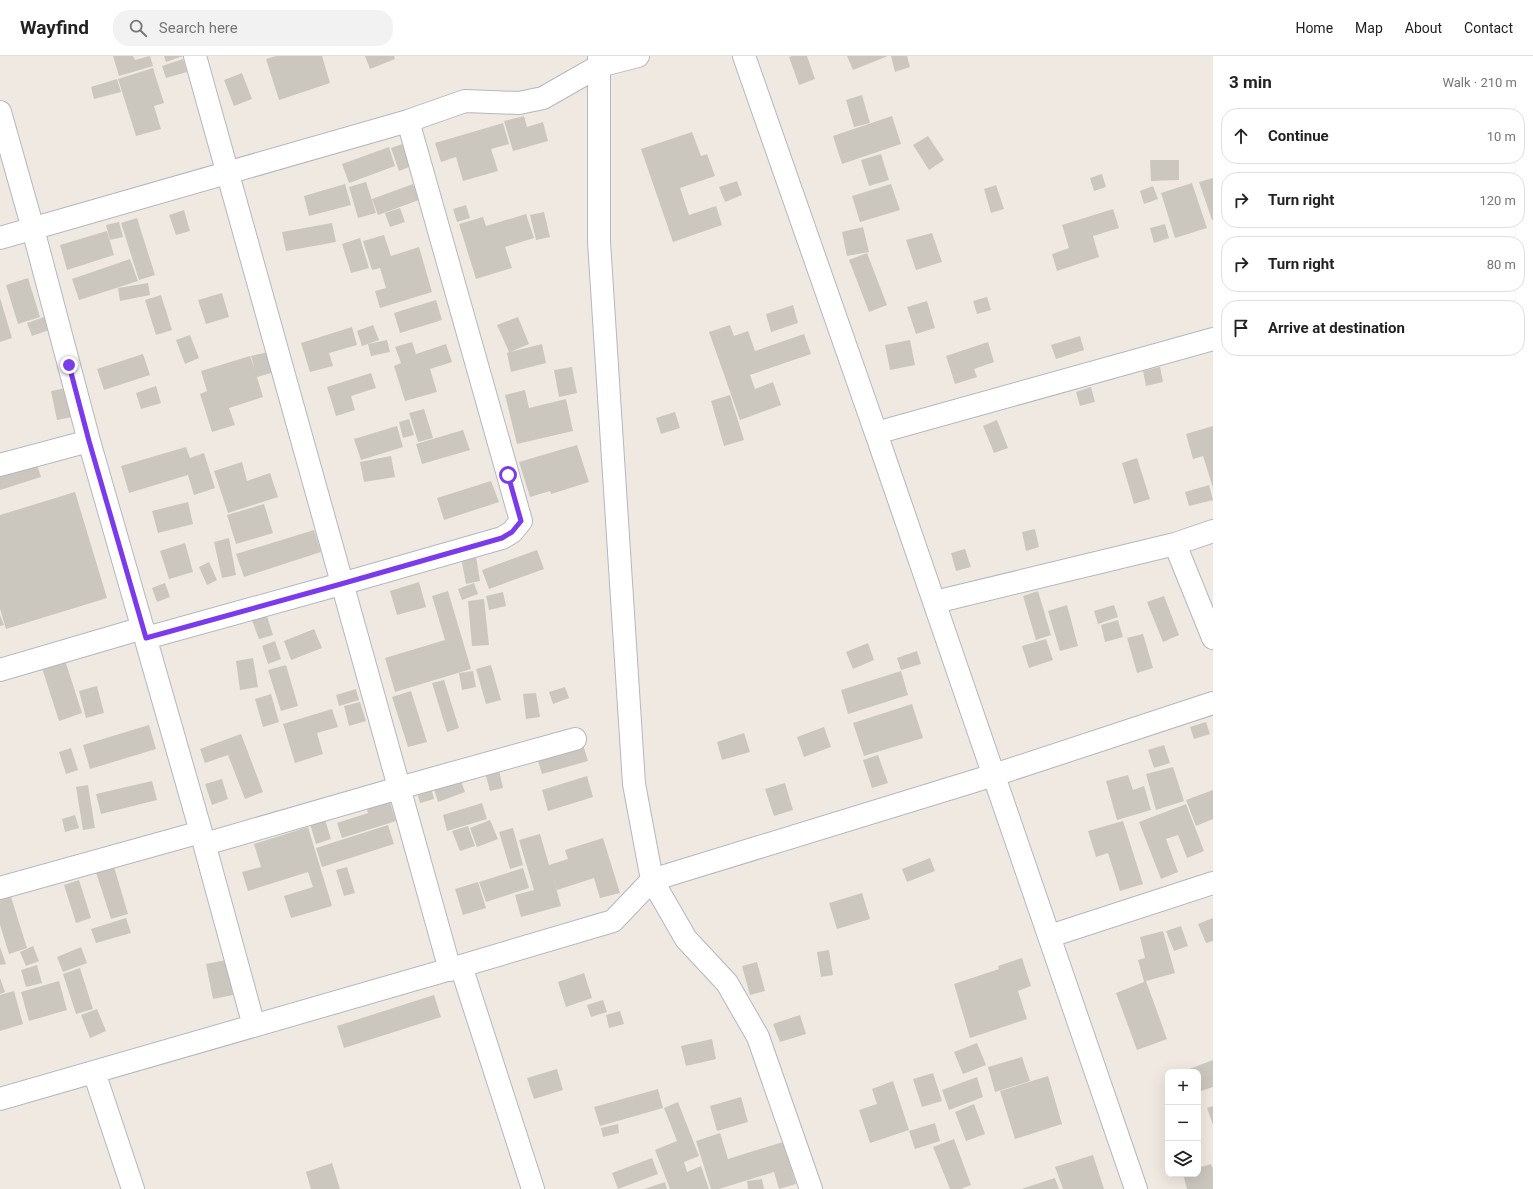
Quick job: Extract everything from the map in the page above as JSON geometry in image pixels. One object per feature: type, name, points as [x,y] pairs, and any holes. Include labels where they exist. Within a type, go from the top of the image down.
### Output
[{"type":"street","points":[[195,56],[226,173],[399,788],[456,968],[533,1189]]},
{"type":"street","points":[[0,238],[408,121],[465,101],[520,103],[543,98],[599,61],[638,56]]},
{"type":"street","points":[[744,56],[935,602],[1136,1189]]},
{"type":"street","points":[[599,61],[599,242],[632,760],[634,784],[652,880],[686,939],[727,983],[758,1037],[811,1189]]},
{"type":"street","points":[[0,112],[34,229],[89,441],[203,838],[254,1026]]},
{"type":"street","points":[[0,670],[341,584],[502,538],[512,532],[521,521],[408,121]]},
{"type":"street","points":[[876,433],[1213,339]]},
{"type":"street","points":[[0,465],[89,441]]},
{"type":"street","points":[[935,602],[1175,544],[1213,531]]},
{"type":"street","points":[[1175,544],[1213,638]]},
{"type":"street","points":[[0,1099],[456,968],[613,921],[652,880],[994,775],[1213,703]]},
{"type":"street","points":[[0,888],[399,788],[575,739]]},
{"type":"street","points":[[1050,936],[1213,883]]},
{"type":"street","points":[[94,1072],[133,1189]]},
{"type":"building","points":[[113,56],[133,56],[135,60],[150,56],[153,66],[119,76]]},
{"type":"building","points":[[164,56],[183,56],[166,62]]},
{"type":"building","points":[[276,56],[322,56],[330,83],[279,100],[266,59]]},
{"type":"building","points":[[365,56],[394,56],[395,59],[370,69]]},
{"type":"building","points":[[807,56],[815,79],[799,85],[789,57]]},
{"type":"building","points":[[847,56],[888,56],[853,70]]},
{"type":"building","points":[[891,56],[907,56],[910,67],[895,72]]},
{"type":"building","points":[[183,59],[187,72],[166,78],[162,66]]},
{"type":"building","points":[[153,68],[164,103],[154,106],[161,129],[136,136],[118,79]]},
{"type":"building","points":[[242,73],[252,99],[234,106],[224,80]]},
{"type":"building","points":[[117,79],[121,92],[94,99],[91,87]]},
{"type":"building","points":[[862,95],[870,123],[854,127],[846,100]]},
{"type":"building","points":[[524,116],[527,127],[543,122],[548,141],[513,151],[504,121]]},
{"type":"building","points":[[892,116],[901,144],[842,164],[833,136]]},
{"type":"building","points":[[503,123],[509,144],[491,149],[498,171],[463,181],[456,157],[441,162],[435,143]]},
{"type":"building","points":[[692,132],[701,156],[707,154],[715,176],[680,188],[689,215],[716,206],[722,225],[673,242],[641,149]]},
{"type":"building","points":[[928,136],[944,160],[929,170],[913,145]]},
{"type":"building","points":[[405,143],[414,165],[399,171],[391,148]]},
{"type":"building","points":[[389,147],[395,166],[349,183],[342,164]]},
{"type":"building","points":[[881,154],[889,180],[869,186],[861,160]]},
{"type":"building","points":[[1150,160],[1179,160],[1179,180],[1151,181]]},
{"type":"building","points":[[1102,174],[1106,187],[1094,191],[1090,178]]},
{"type":"building","points":[[1213,178],[1213,220],[1212,220],[1199,182]]},
{"type":"building","points":[[737,181],[742,195],[725,202],[719,187]]},
{"type":"building","points":[[366,182],[376,213],[358,218],[349,187]]},
{"type":"building","points":[[1192,183],[1207,228],[1175,238],[1161,193]]},
{"type":"building","points":[[345,184],[351,205],[309,216],[304,196]]},
{"type":"building","points":[[413,184],[419,200],[378,215],[372,199]]},
{"type":"building","points":[[891,184],[900,210],[860,222],[852,196]]},
{"type":"building","points":[[996,185],[1004,209],[991,213],[984,189]]},
{"type":"building","points":[[1153,186],[1158,199],[1144,204],[1140,191]]},
{"type":"building","points":[[466,205],[470,218],[457,222],[453,209]]},
{"type":"building","points":[[400,208],[405,222],[390,227],[385,213]]},
{"type":"building","points":[[1113,209],[1119,228],[1093,236],[1099,257],[1057,271],[1052,254],[1069,248],[1062,225]]},
{"type":"building","points":[[184,210],[190,231],[176,235],[169,215]]},
{"type":"building","points":[[544,212],[550,237],[536,240],[530,215]]},
{"type":"building","points":[[526,214],[534,238],[505,247],[512,268],[476,279],[459,224],[483,217],[486,226]]},
{"type":"building","points":[[137,218],[155,275],[139,280],[121,223]]},
{"type":"building","points":[[119,222],[123,237],[110,240],[106,225]]},
{"type":"building","points":[[332,223],[336,242],[286,251],[282,232]]},
{"type":"building","points":[[1165,224],[1169,238],[1154,243],[1150,228]]},
{"type":"building","points":[[863,227],[869,252],[847,256],[842,232]]},
{"type":"building","points":[[107,231],[114,255],[67,270],[60,245]]},
{"type":"building","points":[[932,233],[942,262],[916,270],[906,240]]},
{"type":"building","points":[[384,235],[391,256],[419,247],[432,292],[380,308],[375,291],[386,288],[380,268],[372,270],[363,241]]},
{"type":"building","points":[[360,238],[369,268],[351,273],[342,244]]},
{"type":"building","points":[[867,253],[887,305],[869,312],[849,260]]},
{"type":"building","points":[[130,259],[138,281],[79,300],[72,279]]},
{"type":"building","points":[[28,278],[40,317],[18,324],[6,285]]},
{"type":"building","points":[[148,283],[150,295],[120,301],[118,288]]},
{"type":"building","points":[[222,293],[229,317],[206,324],[198,300]]},
{"type":"building","points":[[161,295],[172,330],[156,335],[145,300]]},
{"type":"building","points":[[987,297],[991,310],[977,314],[973,301]]},
{"type":"building","points":[[0,298],[12,338],[0,342]]},
{"type":"building","points":[[436,300],[442,320],[400,333],[394,313]]},
{"type":"building","points":[[927,301],[935,328],[916,334],[907,307]]},
{"type":"building","points":[[793,305],[798,323],[771,332],[766,314]]},
{"type":"building","points":[[44,317],[49,330],[32,336],[27,323]]},
{"type":"building","points":[[518,317],[529,344],[510,352],[542,344],[546,363],[511,372],[507,353],[509,352],[497,325]]},
{"type":"building","points":[[373,325],[379,340],[362,346],[357,331]]},
{"type":"building","points":[[730,325],[734,336],[748,331],[755,351],[804,334],[811,354],[750,375],[755,389],[773,382],[781,405],[740,420],[709,332]]},
{"type":"building","points":[[352,327],[357,345],[329,353],[333,366],[310,372],[301,343]]},
{"type":"building","points":[[190,335],[199,358],[185,364],[176,340]]},
{"type":"building","points":[[1080,336],[1084,350],[1056,359],[1051,345]]},
{"type":"building","points":[[387,340],[390,352],[371,356],[368,344]]},
{"type":"building","points":[[910,340],[915,365],[890,370],[885,345]]},
{"type":"building","points":[[412,342],[416,354],[446,344],[452,362],[430,369],[437,392],[405,401],[394,366],[401,363],[395,347]]},
{"type":"building","points":[[988,342],[994,362],[974,369],[977,377],[955,384],[946,356]]},
{"type":"building","points":[[268,352],[275,372],[257,377],[263,397],[229,408],[235,425],[212,432],[200,394],[207,391],[201,371],[250,356],[255,370],[251,356]]},
{"type":"building","points":[[143,354],[150,375],[104,390],[97,369]]},
{"type":"building","points":[[572,367],[577,393],[559,397],[554,370]]},
{"type":"building","points":[[1160,367],[1163,382],[1146,386],[1143,371]]},
{"type":"building","points":[[371,373],[376,388],[351,396],[355,410],[336,416],[327,387]]},
{"type":"building","points":[[156,386],[161,403],[141,409],[136,393]]},
{"type":"building","points":[[1091,387],[1095,402],[1080,406],[1076,392]]},
{"type":"building","points":[[66,388],[72,417],[57,420],[51,391]]},
{"type":"building","points":[[525,390],[529,408],[566,399],[573,431],[517,444],[505,395]]},
{"type":"building","points":[[730,395],[744,440],[724,446],[711,401]]},
{"type":"building","points":[[424,409],[433,438],[418,442],[409,413]]},
{"type":"building","points":[[675,412],[680,428],[661,434],[656,418]]},
{"type":"building","points":[[409,419],[414,435],[403,438],[399,422]]},
{"type":"building","points":[[997,420],[1008,448],[994,453],[983,426]]},
{"type":"building","points":[[397,426],[403,447],[361,460],[354,439]]},
{"type":"building","points":[[1213,426],[1213,488],[1203,456],[1193,459],[1186,434]]},
{"type":"building","points":[[463,430],[470,450],[422,464],[416,444]]},
{"type":"building","points":[[577,445],[589,482],[551,494],[550,491],[530,497],[519,462]]},
{"type":"building","points":[[186,447],[190,458],[204,453],[215,488],[194,495],[188,475],[129,493],[121,466]]},
{"type":"building","points":[[391,456],[395,477],[364,482],[360,462]]},
{"type":"building","points":[[1137,458],[1150,499],[1134,504],[1122,463]]},
{"type":"building","points":[[35,459],[41,477],[0,490],[0,469]]},
{"type":"building","points":[[242,462],[247,481],[270,473],[278,497],[228,513],[214,471]]},
{"type":"building","points":[[491,481],[499,502],[444,520],[437,498]]},
{"type":"building","points":[[1209,485],[1213,500],[1189,506],[1185,492]]},
{"type":"building","points":[[75,492],[107,598],[6,629],[0,609],[0,515]]},
{"type":"building","points":[[188,502],[193,524],[158,533],[152,511]]},
{"type":"building","points":[[264,504],[273,533],[236,544],[227,515]]},
{"type":"building","points":[[1035,529],[1039,547],[1026,551],[1022,532]]},
{"type":"building","points":[[314,530],[321,552],[244,577],[236,554]]},
{"type":"building","points":[[229,538],[236,575],[222,578],[214,542]]},
{"type":"building","points":[[185,543],[193,572],[169,579],[160,551]]},
{"type":"building","points":[[474,544],[480,581],[466,584],[459,547]]},
{"type":"building","points":[[965,549],[971,567],[956,571],[951,553]]},
{"type":"building","points":[[537,550],[544,569],[489,589],[482,570]]},
{"type":"building","points":[[209,562],[217,580],[207,585],[199,567]]},
{"type":"building","points":[[419,582],[426,607],[397,615],[390,591]]},
{"type":"building","points":[[165,583],[170,597],[157,602],[152,588]]},
{"type":"building","points":[[474,583],[478,594],[462,600],[458,589]]},
{"type":"building","points":[[448,591],[471,669],[395,692],[385,658],[445,640],[432,596]]},
{"type":"building","points":[[1038,591],[1051,635],[1036,640],[1023,596]]},
{"type":"building","points":[[503,592],[506,606],[489,610],[486,596]]},
{"type":"building","points":[[1164,596],[1179,635],[1163,642],[1147,602]]},
{"type":"building","points":[[484,599],[489,645],[472,646],[468,601]]},
{"type":"building","points":[[1067,605],[1078,646],[1060,651],[1048,611]]},
{"type":"building","points":[[1114,605],[1118,617],[1098,624],[1094,611]]},
{"type":"building","points":[[265,610],[273,635],[259,639],[250,615]]},
{"type":"building","points":[[0,615],[4,625],[0,626]]},
{"type":"building","points":[[1118,620],[1123,637],[1105,642],[1101,625]]},
{"type":"building","points":[[314,629],[322,648],[291,660],[284,641]]},
{"type":"building","points":[[1143,634],[1153,668],[1137,673],[1127,638]]},
{"type":"building","points":[[1046,639],[1053,660],[1029,668],[1022,646]]},
{"type":"building","points":[[275,641],[281,659],[268,664],[262,646]]},
{"type":"building","points":[[868,643],[874,660],[853,669],[846,652]]},
{"type":"building","points":[[917,651],[921,664],[901,670],[897,658]]},
{"type":"building","points":[[63,654],[82,713],[59,721],[40,662]]},
{"type":"building","points":[[253,658],[258,687],[240,690],[236,661]]},
{"type":"building","points":[[286,665],[298,706],[281,711],[268,670]]},
{"type":"building","points":[[491,665],[501,700],[486,704],[476,669]]},
{"type":"building","points":[[473,671],[476,687],[462,690],[459,673]]},
{"type":"building","points":[[901,671],[908,695],[848,714],[841,690]]},
{"type":"building","points":[[444,680],[459,728],[447,732],[432,683]]},
{"type":"building","points":[[97,686],[104,713],[86,718],[79,691]]},
{"type":"building","points":[[565,687],[569,698],[553,704],[549,692]]},
{"type":"building","points":[[356,689],[359,700],[339,706],[336,695]]},
{"type":"building","points":[[411,691],[427,742],[408,747],[392,697]]},
{"type":"building","points":[[536,693],[540,717],[526,719],[523,694]]},
{"type":"building","points":[[271,694],[279,722],[263,727],[255,699]]},
{"type":"building","points":[[360,702],[366,721],[349,726],[344,706]]},
{"type":"building","points":[[912,704],[923,738],[864,756],[853,723]]},
{"type":"building","points":[[332,709],[338,727],[317,733],[323,754],[295,763],[283,724]]},
{"type":"building","points":[[1206,722],[1210,734],[1194,739],[1190,727]]},
{"type":"building","points":[[149,725],[156,749],[90,769],[83,745]]},
{"type":"building","points":[[824,727],[831,747],[804,757],[797,737]]},
{"type":"building","points":[[744,733],[750,752],[722,760],[717,742]]},
{"type":"building","points":[[241,734],[263,792],[245,799],[228,755],[205,763],[200,749]]},
{"type":"building","points":[[581,738],[588,761],[542,774],[535,751]]},
{"type":"building","points":[[1164,745],[1170,763],[1154,768],[1148,750]]},
{"type":"building","points":[[71,748],[78,770],[66,774],[59,752]]},
{"type":"building","points":[[878,755],[888,783],[872,788],[863,760]]},
{"type":"building","points":[[498,766],[503,788],[490,791],[484,769]]},
{"type":"building","points":[[1173,767],[1184,801],[1156,810],[1146,774]]},
{"type":"building","points":[[457,770],[465,792],[438,802],[431,780]]},
{"type":"building","points":[[1128,775],[1133,790],[1144,786],[1151,810],[1117,820],[1106,781]]},
{"type":"building","points":[[587,776],[593,797],[548,811],[542,790]]},
{"type":"building","points":[[222,779],[228,799],[212,805],[205,784]]},
{"type":"building","points":[[152,781],[157,800],[101,814],[96,794]]},
{"type":"building","points":[[430,783],[434,799],[420,803],[416,787]]},
{"type":"building","points":[[785,783],[793,810],[774,816],[765,789]]},
{"type":"building","points":[[88,785],[95,828],[83,830],[76,787]]},
{"type":"building","points":[[386,789],[396,821],[342,838],[337,823],[368,813],[363,796]]},
{"type":"building","points":[[1213,790],[1213,819],[1196,826],[1186,800]]},
{"type":"building","points":[[482,803],[487,819],[447,831],[443,815]]},
{"type":"building","points":[[1186,804],[1204,851],[1187,858],[1178,835],[1166,839],[1178,872],[1161,879],[1139,822]]},
{"type":"building","points":[[322,810],[331,839],[316,844],[307,814]]},
{"type":"building","points":[[75,815],[79,828],[65,832],[62,819]]},
{"type":"building","points":[[490,820],[498,839],[477,847],[470,828]]},
{"type":"building","points":[[1123,821],[1143,884],[1120,891],[1108,853],[1096,857],[1088,831]]},
{"type":"building","points":[[388,825],[394,844],[322,867],[316,848]]},
{"type":"building","points":[[468,826],[475,846],[460,851],[452,831]]},
{"type":"building","points":[[308,827],[332,906],[291,918],[284,896],[313,887],[308,872],[248,891],[242,872],[261,867],[254,844]]},
{"type":"building","points":[[513,828],[523,865],[510,869],[499,832]]},
{"type":"building","points":[[540,834],[549,865],[568,859],[565,850],[603,838],[620,893],[600,898],[594,878],[557,890],[553,876],[561,906],[521,917],[515,895],[534,890],[519,840]]},
{"type":"building","points":[[930,858],[935,871],[907,882],[902,869]]},
{"type":"building","points":[[112,860],[128,914],[111,919],[94,866]]},
{"type":"building","points":[[347,867],[355,893],[344,896],[336,870]]},
{"type":"building","points":[[523,868],[529,888],[486,902],[479,882]]},
{"type":"building","points":[[79,880],[91,918],[76,923],[64,885]]},
{"type":"building","points":[[6,881],[27,948],[9,954],[0,925],[0,883]]},
{"type":"building","points":[[478,882],[486,908],[463,915],[455,889]]},
{"type":"building","points":[[862,893],[870,919],[837,929],[829,903]]},
{"type":"building","points":[[126,918],[131,933],[96,943],[91,929]]},
{"type":"building","points":[[1213,918],[1213,941],[1206,943],[1198,924]]},
{"type":"building","points":[[1181,926],[1188,946],[1174,951],[1166,931]]},
{"type":"building","points":[[1163,931],[1175,973],[1146,981],[1167,1039],[1137,1050],[1116,993],[1144,982],[1138,960],[1145,958],[1140,937]]},
{"type":"building","points":[[33,946],[39,961],[26,966],[20,952]]},
{"type":"building","points":[[0,947],[6,964],[0,965]]},
{"type":"building","points":[[81,947],[87,963],[63,972],[57,957]]},
{"type":"building","points":[[829,950],[833,975],[821,977],[817,952]]},
{"type":"building","points":[[1022,958],[1031,986],[1018,991],[1027,1019],[970,1038],[954,984],[999,969],[998,966]]},
{"type":"building","points":[[226,960],[233,995],[213,999],[206,964]]},
{"type":"building","points":[[757,962],[765,991],[750,995],[742,966]]},
{"type":"building","points":[[37,965],[42,983],[26,987],[21,970]]},
{"type":"building","points":[[80,968],[93,1009],[76,1014],[63,974]]},
{"type":"building","points":[[584,973],[592,998],[566,1007],[558,982]]},
{"type":"building","points":[[0,978],[5,992],[0,994]]},
{"type":"building","points":[[59,981],[67,1010],[29,1021],[21,992]]},
{"type":"building","points":[[14,991],[23,1024],[0,1031],[0,995]]},
{"type":"building","points":[[434,995],[441,1017],[344,1048],[337,1026]]},
{"type":"building","points":[[603,1000],[607,1012],[591,1017],[587,1005]]},
{"type":"building","points":[[97,1009],[106,1031],[90,1038],[81,1015]]},
{"type":"building","points":[[620,1011],[624,1024],[609,1028],[606,1015]]},
{"type":"building","points":[[800,1015],[806,1034],[780,1042],[773,1024]]},
{"type":"building","points":[[712,1039],[716,1059],[686,1066],[681,1046]]},
{"type":"building","points":[[977,1043],[986,1065],[963,1074],[954,1052]]},
{"type":"building","points":[[1022,1057],[1030,1081],[995,1092],[988,1067]]},
{"type":"building","points":[[1213,1060],[1213,1087],[1201,1091],[1201,1069],[1189,1069]]},
{"type":"building","points":[[557,1069],[563,1090],[534,1099],[527,1078]]},
{"type":"building","points":[[933,1073],[942,1101],[922,1107],[913,1079]]},
{"type":"building","points":[[1048,1076],[1062,1124],[1015,1139],[1000,1091]]},
{"type":"building","points":[[977,1077],[983,1097],[949,1110],[942,1090]]},
{"type":"building","points":[[893,1081],[909,1130],[870,1143],[859,1110],[877,1104],[872,1089]]},
{"type":"building","points":[[658,1089],[663,1108],[600,1126],[594,1107]]},
{"type":"building","points":[[741,1097],[748,1122],[717,1131],[710,1106]]},
{"type":"building","points":[[678,1102],[699,1156],[684,1162],[687,1172],[701,1166],[709,1189],[670,1189],[655,1150],[677,1141],[664,1108]]},
{"type":"building","points":[[974,1104],[985,1134],[966,1141],[955,1112]]},
{"type":"building","points":[[1213,1106],[1213,1125],[1207,1108]]},
{"type":"building","points":[[935,1123],[940,1141],[915,1149],[909,1131]]},
{"type":"building","points":[[618,1124],[619,1133],[603,1137],[601,1128]]},
{"type":"building","points":[[720,1133],[728,1159],[783,1142],[796,1184],[779,1189],[774,1172],[719,1189],[711,1189],[696,1141]]},
{"type":"building","points":[[954,1139],[971,1185],[961,1189],[950,1189],[933,1147]]},
{"type":"building","points":[[1093,1155],[1104,1189],[1063,1189],[1055,1167]]},
{"type":"building","points":[[652,1158],[658,1174],[618,1189],[612,1173]]},
{"type":"building","points":[[332,1163],[340,1189],[311,1189],[306,1172]]},
{"type":"building","points":[[1211,1164],[1213,1169],[1213,1189],[1187,1189],[1184,1177],[1201,1177],[1201,1167]]},
{"type":"building","points":[[1055,1178],[1059,1189],[1021,1189]]},
{"type":"building","points":[[762,1179],[764,1189],[748,1189],[747,1181]]},
{"type":"building","points":[[665,1182],[667,1189],[644,1189]]},
{"type":"route","points":[[69,365],[89,441],[146,638],[502,538],[512,532],[521,521],[508,475]]}]
